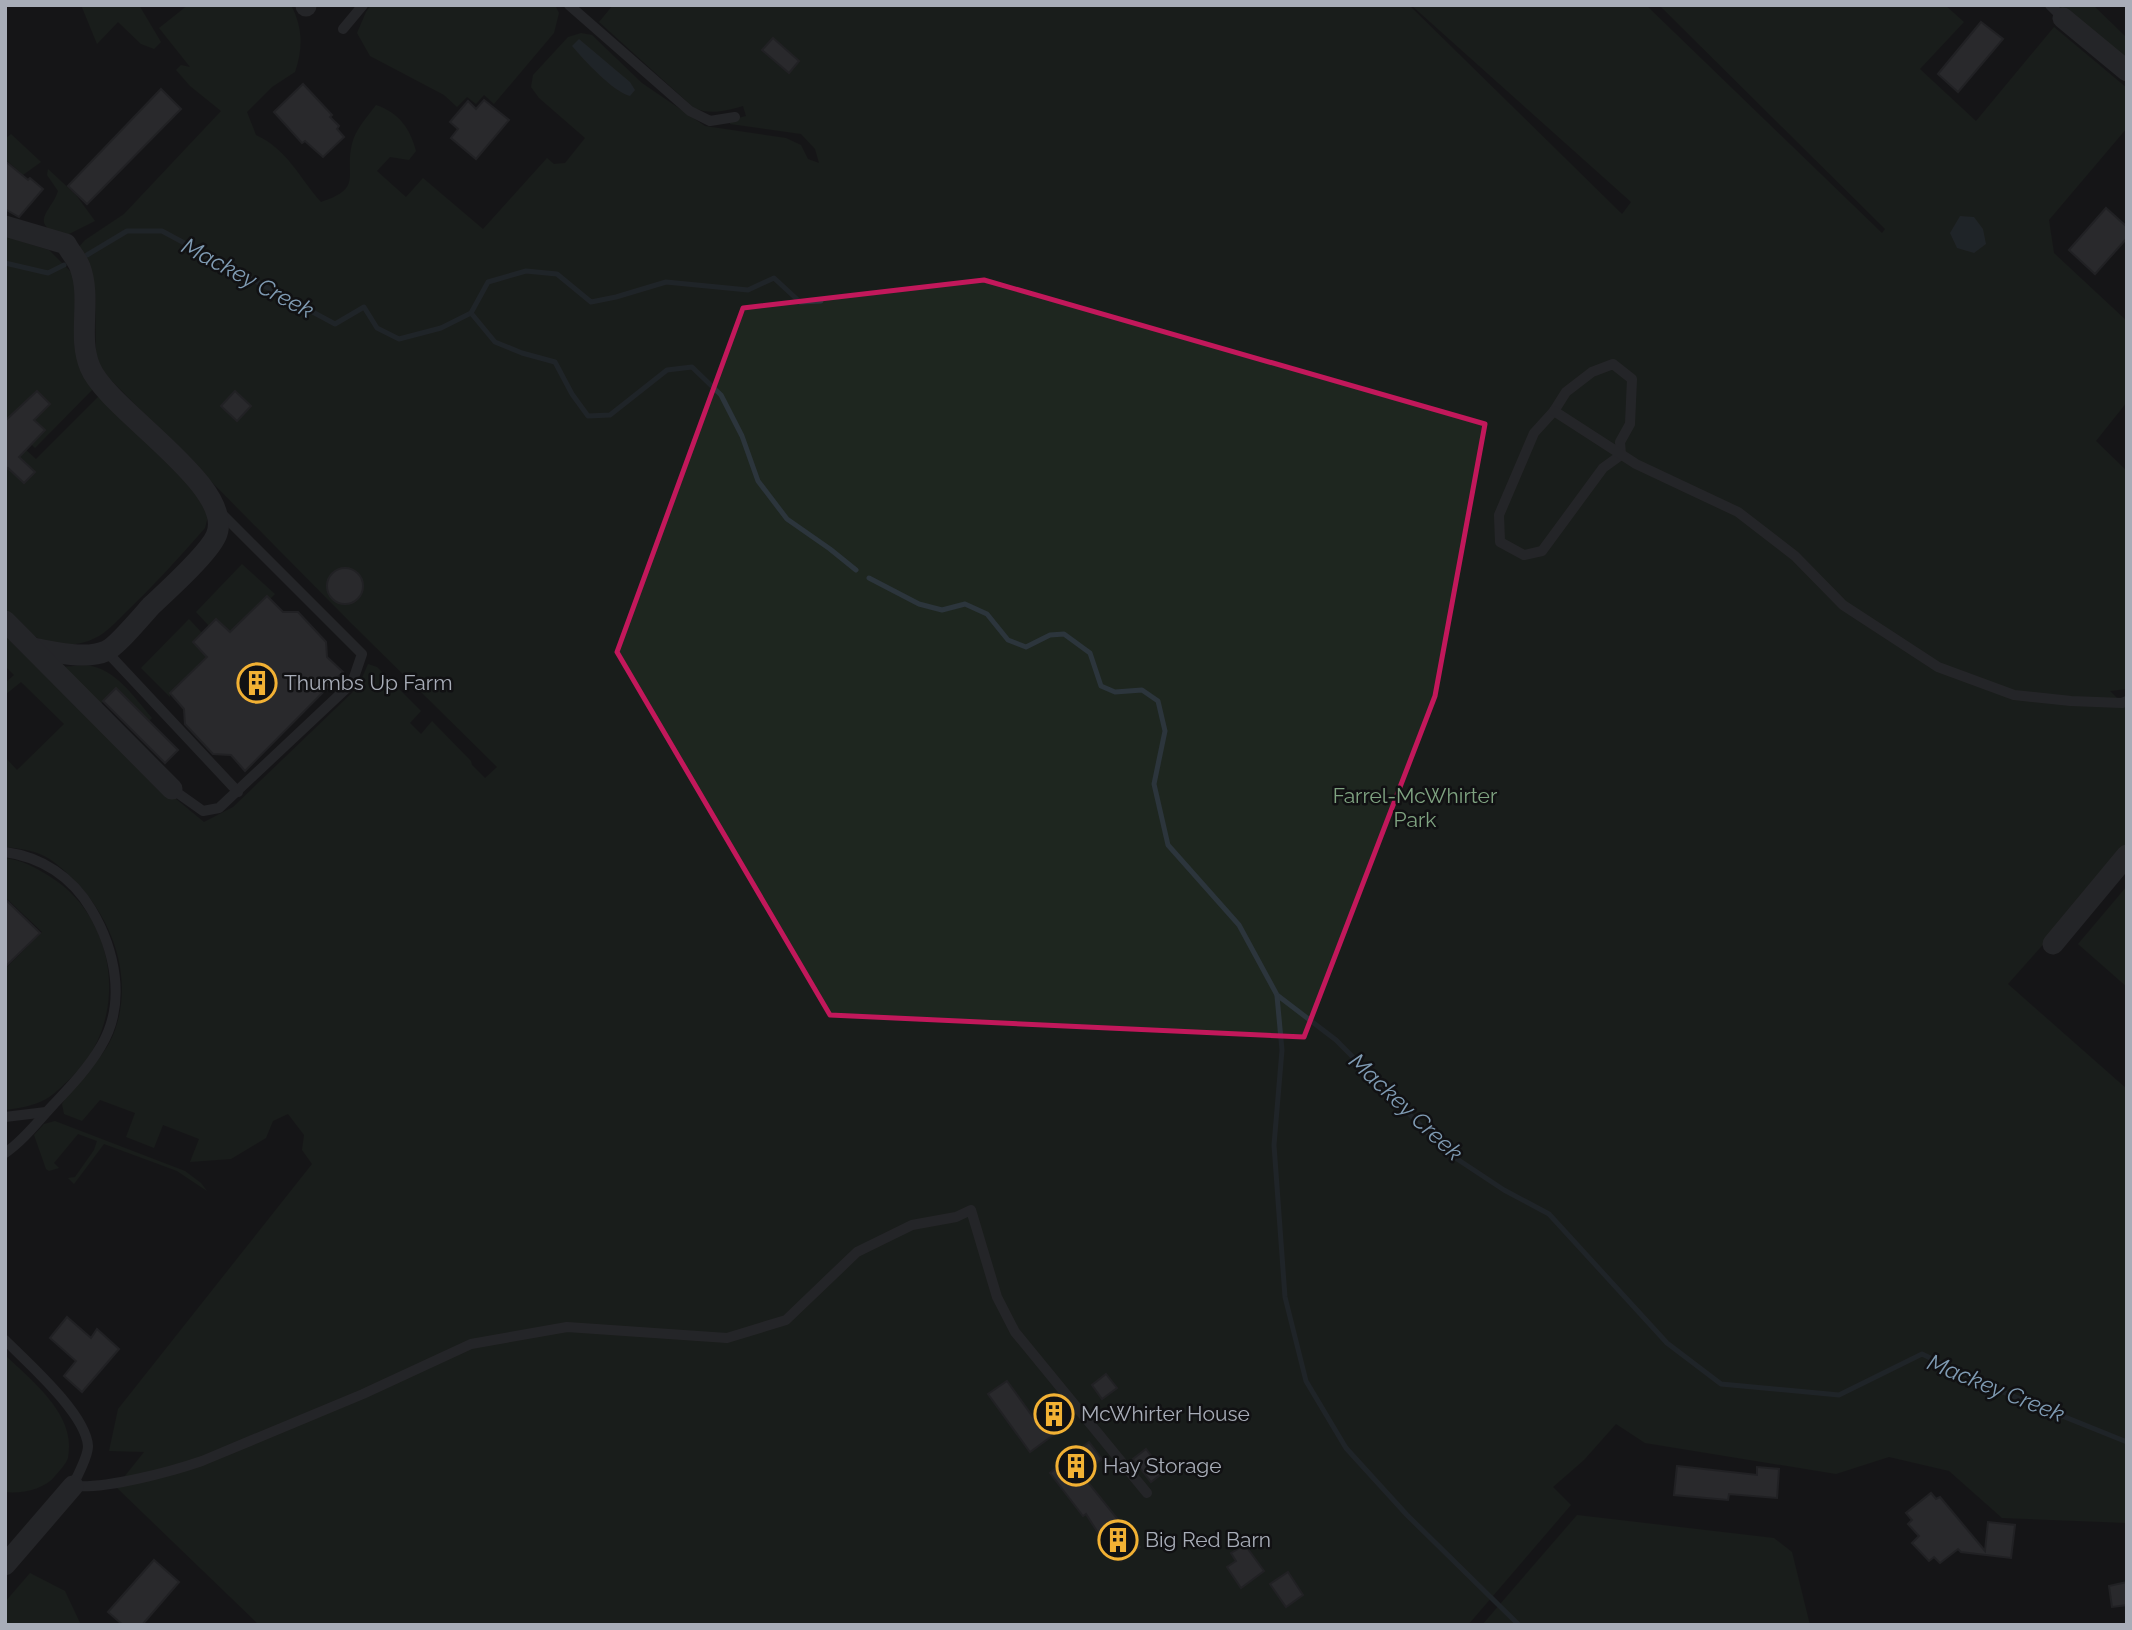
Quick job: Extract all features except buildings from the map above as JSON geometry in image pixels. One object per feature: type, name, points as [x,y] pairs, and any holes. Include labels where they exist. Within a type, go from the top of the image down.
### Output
[{"type":"street","points":[[2057,11],[2127,71]]},
{"type":"street","points":[[5,226],[66,244],[80,268],[86,311],[83,345],[90,369],[107,391],[196,478],[217,509],[217,535],[200,556],[106,652],[71,656],[33,648]]},
{"type":"street","points":[[5,621],[172,789]]},
{"type":"street","points":[[2053,944],[2127,855]]},
{"type":"street","points":[[5,1565],[73,1486]]},
{"type":"lane","points":[[343,29],[363,5]]},
{"type":"lane","points":[[569,5],[690,111],[710,121],[735,117]]},
{"type":"lane","points":[[1613,364],[1632,379],[1630,424],[1620,442],[1621,455],[1603,468],[1542,551],[1524,555],[1500,542],[1499,515],[1534,433],[1554,411],[1566,392],[1592,372],[1613,364]]},
{"type":"lane","points":[[1554,411],[1621,455],[1738,512],[1795,556],[1843,605],[1938,667],[2014,695],[2125,704]]},
{"type":"lane","points":[[172,789],[203,811],[219,808],[352,683],[362,654],[217,509]]},
{"type":"lane","points":[[106,652],[238,792]]},
{"type":"lane","points":[[5,852],[24,855],[46,864],[84,897],[104,931],[115,971],[115,1009],[102,1045],[77,1080],[18,1144],[5,1153]]},
{"type":"lane","points":[[5,1117],[46,1112]]},
{"type":"lane","points":[[5,1340],[52,1386],[83,1427],[88,1448],[73,1486],[90,1488],[186,1467],[363,1394],[471,1344],[567,1327],[727,1338],[786,1320],[857,1252],[912,1225],[956,1217],[971,1210],[997,1297],[1015,1332],[1147,1493]]},
{"type":"highlighted area","points":[[984,280],[1485,424],[1435,696],[1304,1037],[830,1015],[617,652],[743,308]]},
{"type":"green space","points":[[81,5],[139,5],[161,42],[154,49],[141,44],[118,22],[97,44]]},
{"type":"green space","name":"Farrel-McWhirter Park","points":[[188,5],[291,5],[301,38],[295,72],[272,87],[247,112],[256,135],[285,156],[321,202],[343,192],[348,186],[354,139],[376,105],[391,112],[402,122],[416,151],[409,160],[390,157],[377,171],[406,197],[423,178],[483,229],[547,158],[554,164],[565,163],[585,138],[539,98],[531,87],[533,75],[568,37],[581,33],[592,35],[642,83],[705,126],[786,138],[801,145],[808,159],[819,163],[815,149],[801,134],[730,124],[730,120],[746,116],[743,106],[712,112],[694,108],[599,22],[613,5],[1409,5],[1622,214],[1631,202],[1411,5],[1646,5],[1882,233],[1885,229],[1659,5],[1945,5],[1964,22],[1920,69],[1976,121],[2054,27],[2127,88],[2127,128],[2049,220],[2054,253],[2127,321],[2127,402],[2096,441],[2127,471],[2127,689],[2110,691],[2127,708],[2127,850],[2008,984],[2127,1089],[2127,1523],[2002,1518],[1949,1471],[1889,1457],[1836,1474],[1645,1443],[1616,1424],[1584,1460],[1553,1487],[1571,1505],[1468,1625],[259,1625],[116,1487],[144,1452],[109,1451],[118,1409],[312,1164],[302,1150],[304,1135],[288,1114],[273,1121],[266,1138],[231,1159],[190,1162],[199,1139],[163,1125],[154,1148],[126,1137],[135,1113],[100,1100],[82,1121],[64,1114],[62,1104],[98,1060],[115,1030],[122,989],[120,968],[108,929],[86,894],[72,878],[42,855],[5,847],[5,757],[17,770],[64,724],[21,682],[5,695],[5,683],[14,675],[5,666],[5,635],[170,794],[204,822],[233,807],[358,687],[368,664],[377,667],[421,711],[410,723],[421,734],[432,721],[485,778],[497,767],[96,365],[95,288],[87,265],[77,249],[85,240],[124,214],[221,111],[190,86],[176,70],[181,65],[190,67],[159,28]]},
{"type":"green space","points":[[371,5],[555,5],[559,13],[554,33],[494,104],[484,95],[476,104],[467,97],[457,107],[444,95],[370,56],[357,33]]},
{"type":"green space","points":[[2056,5],[2093,5],[2127,38],[2127,66]]},
{"type":"green space","points":[[11,134],[41,162],[23,175],[5,159],[5,139]]},
{"type":"green space","points":[[48,169],[76,195],[95,221],[65,236],[47,227],[45,216],[58,191],[47,175]]},
{"type":"green space","points":[[5,236],[49,250],[72,273],[94,388],[35,448],[31,444],[26,450],[36,459],[101,394],[190,481],[208,516],[205,528],[107,631],[89,641],[76,644],[62,645],[42,640],[5,609]]},
{"type":"green space","points":[[242,564],[275,594],[270,599],[267,596],[230,632],[216,619],[209,626],[196,612]]},
{"type":"green space","points":[[189,619],[202,633],[193,642],[207,657],[170,693],[170,697],[141,668]]},
{"type":"green space","points":[[87,665],[116,678],[152,718],[149,721],[116,688],[100,705],[60,667]]},
{"type":"green space","points":[[5,858],[28,864],[49,876],[72,894],[90,917],[102,944],[108,972],[108,1001],[102,1029],[90,1055],[71,1078],[53,1095],[41,1101],[5,1110],[5,969],[42,932],[5,897]]},
{"type":"green space","points":[[2127,886],[2127,987],[2078,944]]},
{"type":"green space","points":[[55,1121],[185,1171],[207,1191],[177,1171],[104,1144],[74,1184],[68,1178],[75,1177],[94,1150],[97,1141],[78,1134],[54,1163],[59,1168],[49,1171],[34,1135],[44,1124]]},
{"type":"green space","points":[[5,1355],[50,1400],[66,1427],[69,1442],[67,1460],[51,1481],[33,1490],[5,1492]]},
{"type":"green space","points":[[1577,1515],[1774,1538],[1792,1552],[1810,1625],[1482,1625]]},
{"type":"green space","points":[[30,1573],[65,1591],[81,1625],[5,1625],[5,1602]]},
{"type":"shaded area","points":[[579,39],[630,82],[635,90],[630,96],[607,82],[577,52],[572,46]]},
{"type":"shaded area","points":[[1960,216],[1974,217],[1983,229],[1986,244],[1974,253],[1957,248],[1950,233]]},
{"type":"waterway","name":"Mackey Creek","points":[[87,255],[127,231],[162,231],[335,324],[364,307],[377,328],[399,339],[441,328],[471,313],[495,342],[555,362],[572,394],[588,416],[610,415],[667,370],[692,367],[721,395],[742,436],[758,481],[787,519],[856,570]]},
{"type":"waterway","name":"Mackey Creek","points":[[5,263],[48,273],[64,265]]},
{"type":"waterway","points":[[471,313],[488,282],[526,271],[557,274],[591,302],[666,282],[748,290],[774,278],[800,302],[821,301]]},
{"type":"waterway","name":"Mackey Creek","points":[[869,578],[919,604],[942,610],[965,604],[987,614],[1008,640],[1026,647],[1050,635],[1064,634],[1090,653],[1101,686],[1115,692],[1142,690],[1158,701],[1165,731],[1154,784],[1168,845],[1239,925],[1277,995],[1336,1040],[1448,1153],[1504,1190],[1549,1214],[1667,1343],[1721,1384],[1839,1395],[1922,1354],[1993,1388],[2127,1442]]},
{"type":"waterway","points":[[1277,996],[1282,1050],[1274,1145],[1285,1297],[1306,1381],[1346,1448],[1407,1515],[1519,1625]]},
{"type":"place","name":"Thumbs Up Farm","points":[[257,683]]},
{"type":"place","name":"McWhirter House","points":[[1054,1414]]},
{"type":"place","name":"Hay Storage","points":[[1076,1466]]},
{"type":"place","name":"Big Red Barn","points":[[1118,1540]]}]
